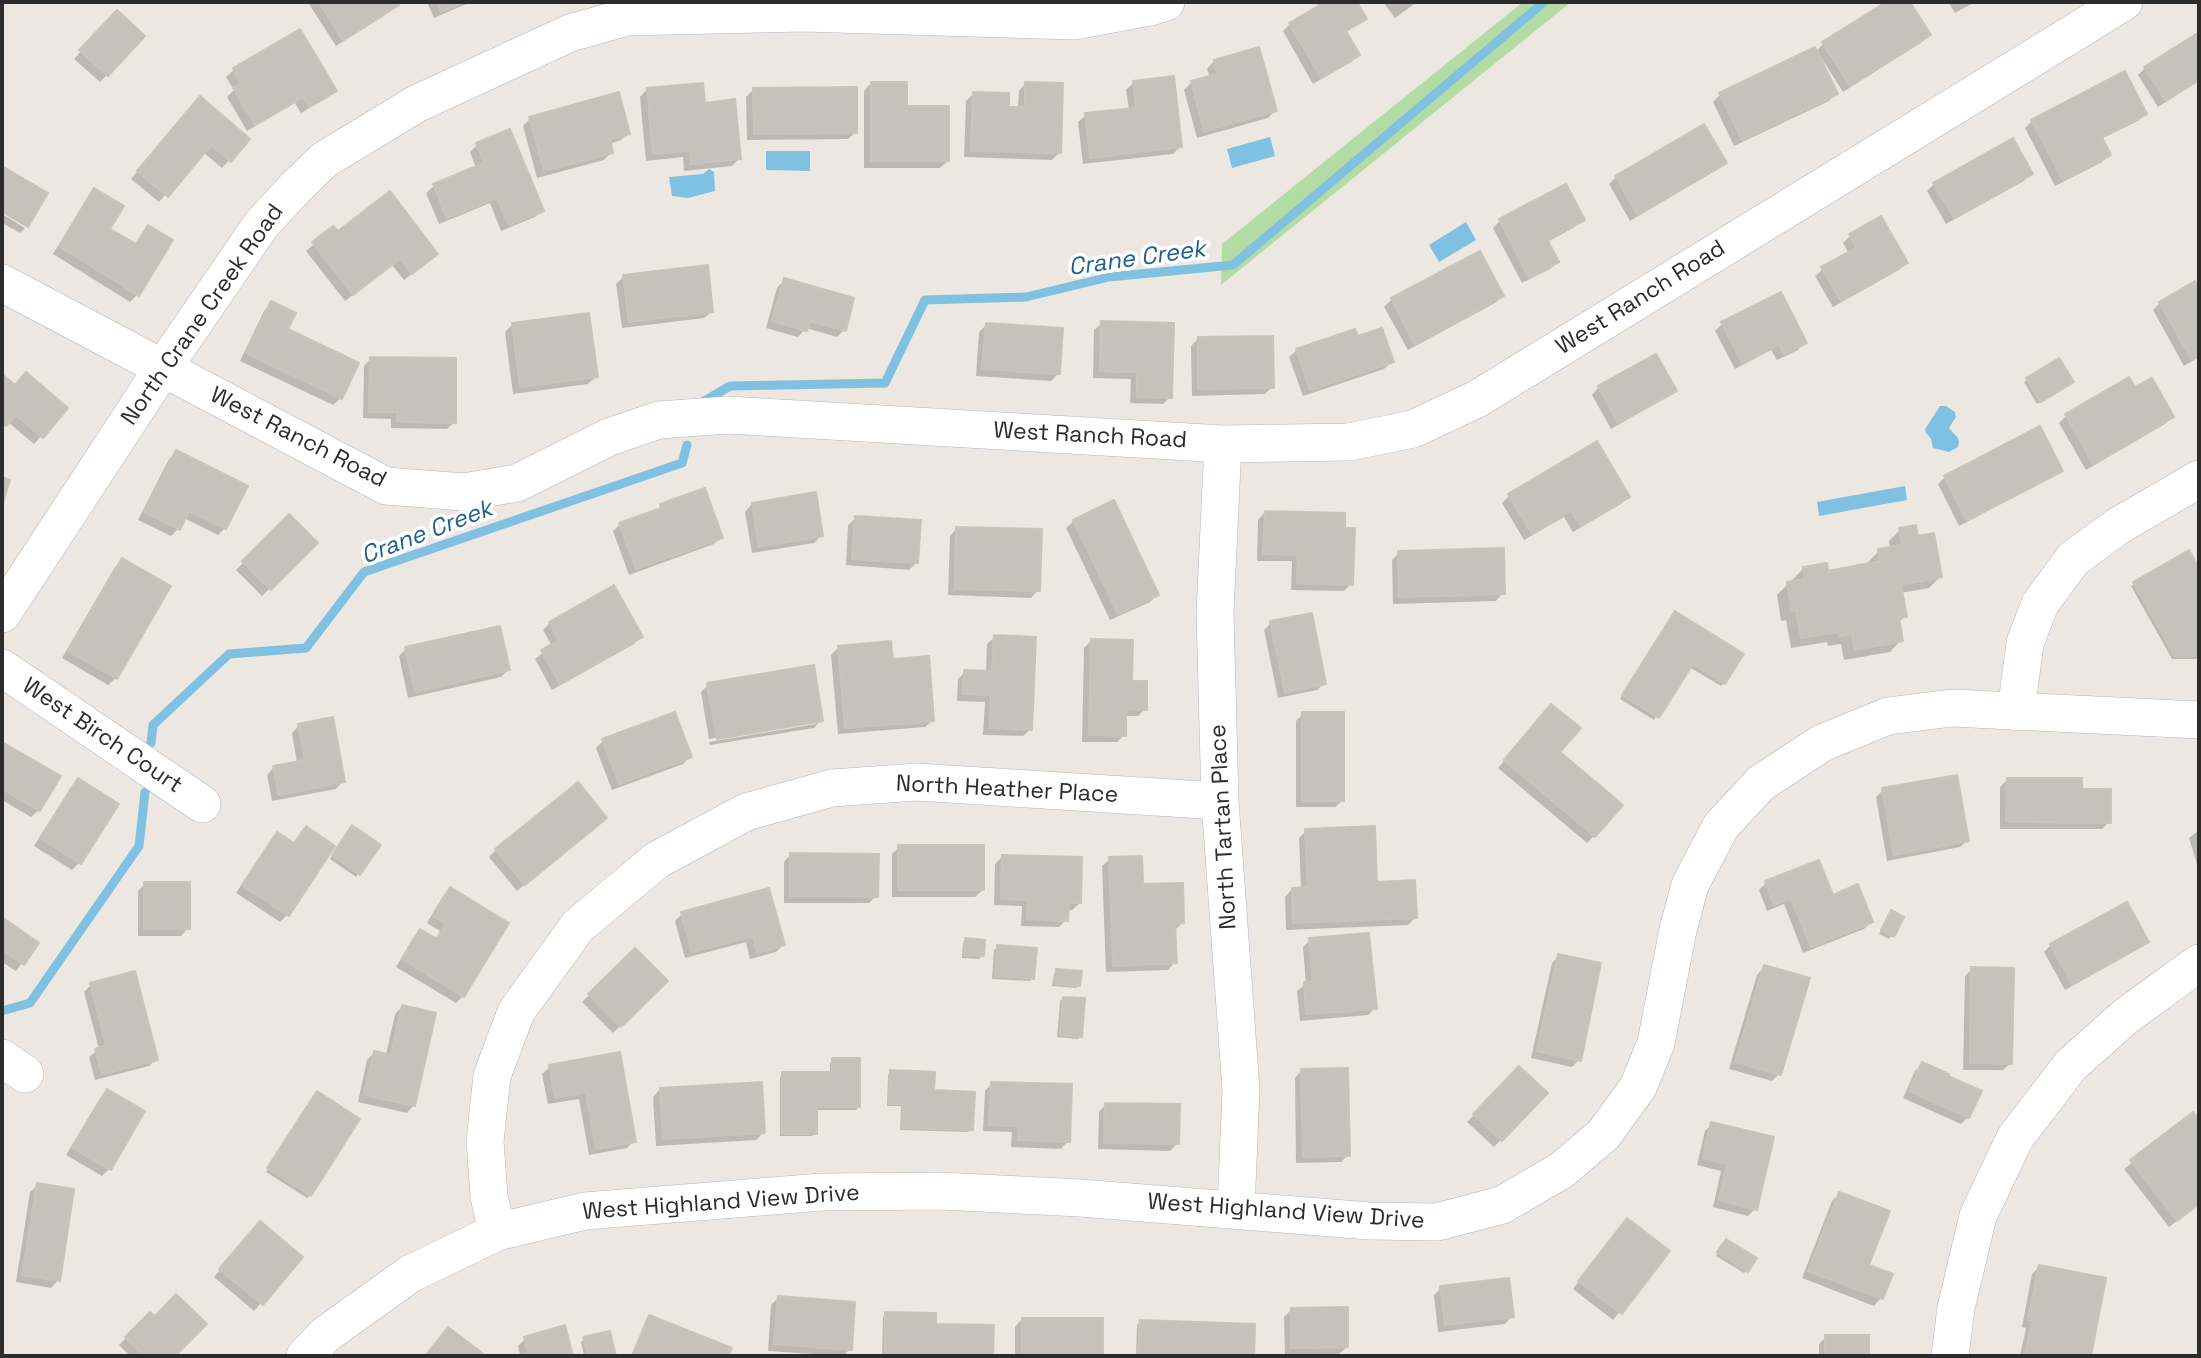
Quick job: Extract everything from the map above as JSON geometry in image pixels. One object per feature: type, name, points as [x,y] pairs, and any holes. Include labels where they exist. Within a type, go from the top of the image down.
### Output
[{"type":"street","name":"North Crane Creek Road","points":[[2,614],[163,368],[261,225],[324,160],[416,104],[570,33],[627,18],[804,7],[1074,21],[1166,2]]},
{"type":"street","name":"West Ranch Road","points":[[2,283],[386,486],[464,492],[517,483],[609,437],[659,420],[728,415],[1223,444],[1349,442],[1413,429],[1466,404],[2124,2]]},
{"type":"street","name":"North Tartan Place","points":[[1223,444],[1215,612],[1220,801],[1241,1090],[1236,1209]]},
{"type":"street","points":[[2016,712],[2025,643],[2040,604],[2073,559],[2118,526],[2199,479]]},
{"type":"street","name":"West Birch Court","points":[[2,668],[202,804]]},
{"type":"street","name":"West Highland View Drive","points":[[305,1356],[326,1335],[410,1274],[497,1232],[585,1211],[822,1192],[941,1191],[1080,1198],[1370,1221],[1437,1222],[1502,1205],[1562,1170],[1605,1134],[1638,1087],[1656,1043],[1678,930],[1690,885],[1721,826],[1761,783],[1822,743],[1888,716],[1952,708],[2199,720]]},
{"type":"street","name":"North Heather Place","points":[[497,1232],[489,1196],[485,1141],[492,1076],[516,1012],[578,926],[657,860],[746,812],[832,789],[917,782],[1220,801]]},
{"type":"street","points":[[1950,1356],[1956,1308],[1978,1216],[2015,1138],[2071,1065],[2126,1016],[2199,963]]},
{"type":"green space","points":[[1523,2],[1571,2],[1221,285],[1222,244]]},
{"type":"water","points":[[1270,137],[1275,156],[1232,168],[1227,149]]},
{"type":"water","points":[[766,151],[810,151],[810,171],[766,170]]},
{"type":"water","points":[[709,169],[714,172],[715,191],[688,198],[672,196],[669,177],[703,174]]},
{"type":"water","points":[[1466,222],[1476,240],[1439,262],[1429,245]]},
{"type":"water","points":[[1940,406],[1946,406],[1955,412],[1956,417],[1949,428],[1958,438],[1958,447],[1949,452],[1933,448],[1925,429]]},
{"type":"water","points":[[1905,486],[1907,500],[1819,516],[1817,502]]},
{"type":"building","points":[[319,2],[397,2],[399,5],[343,40]]},
{"type":"building","points":[[437,2],[465,2],[441,12]]},
{"type":"building","points":[[1325,2],[1357,2],[1367,19],[1346,31],[1360,55],[1321,78],[1289,23]]},
{"type":"building","points":[[1886,2],[1910,2],[1931,35],[1850,86],[1822,42]]},
{"type":"building","points":[[117,10],[145,36],[108,76],[79,50]]},
{"type":"building","points":[[300,29],[337,91],[309,107],[303,97],[255,125],[233,88],[241,84],[233,68]]},
{"type":"building","points":[[2199,32],[2199,80],[2166,101],[2144,67]]},
{"type":"building","points":[[1259,47],[1277,111],[1204,131],[1191,81],[1217,74],[1214,60]]},
{"type":"building","points":[[1815,47],[1838,94],[1742,140],[1719,93]]},
{"type":"building","points":[[2125,71],[2147,114],[2102,137],[2111,155],[2063,180],[2031,120]]},
{"type":"building","points":[[1174,76],[1182,147],[1090,158],[1085,113],[1136,108],[1133,81]]},
{"type":"building","points":[[871,82],[907,82],[907,106],[949,106],[949,161],[871,161]]},
{"type":"building","points":[[1025,82],[1063,83],[1061,153],[971,151],[973,92],[1009,93],[1009,107],[1025,107]]},
{"type":"building","points":[[703,83],[705,103],[735,99],[741,159],[691,164],[690,151],[653,154],[647,88]]},
{"type":"building","points":[[857,87],[857,133],[754,134],[753,88]]},
{"type":"building","points":[[619,92],[630,134],[610,139],[613,153],[544,171],[529,117]]},
{"type":"building","points":[[200,96],[250,139],[231,162],[211,145],[168,197],[137,171]]},
{"type":"building","points":[[1704,124],[1727,163],[1638,215],[1615,176]]},
{"type":"building","points":[[510,129],[544,211],[509,225],[497,198],[447,218],[433,184],[484,163],[476,143]]},
{"type":"building","points":[[2013,138],[2033,174],[1954,218],[1933,183]]},
{"type":"building","points":[[2,166],[48,193],[28,227],[2,212]]},
{"type":"building","points":[[1566,184],[1585,220],[1547,239],[1559,262],[1529,278],[1499,219]]},
{"type":"building","points":[[94,188],[124,206],[110,229],[136,244],[148,225],[173,240],[139,296],[59,246]]},
{"type":"building","points":[[390,191],[438,254],[412,274],[400,259],[353,295],[312,242],[333,226],[338,231]]},
{"type":"building","points":[[1881,216],[1908,263],[1841,301],[1821,267],[1856,248],[1849,234]]},
{"type":"building","points":[[1480,251],[1504,296],[1415,344],[1391,298]]},
{"type":"building","points":[[708,265],[713,312],[629,322],[623,275]]},
{"type":"building","points":[[784,278],[854,298],[846,331],[810,321],[807,331],[772,321]]},
{"type":"building","points":[[2195,281],[2199,289],[2199,356],[2192,360],[2159,302]]},
{"type":"building","points":[[1781,292],[1807,343],[1784,354],[1779,344],[1742,363],[1721,322]]},
{"type":"building","points":[[271,301],[296,313],[288,329],[359,363],[342,399],[246,353]]},
{"type":"building","points":[[589,313],[598,377],[520,387],[512,323]]},
{"type":"building","points":[[1101,321],[1174,323],[1172,398],[1137,397],[1137,372],[1100,371]]},
{"type":"building","points":[[986,323],[1063,328],[1060,374],[982,369]]},
{"type":"building","points":[[1382,328],[1394,362],[1310,390],[1296,349],[1355,329],[1358,336]]},
{"type":"building","points":[[1273,336],[1274,388],[1198,389],[1198,337]]},
{"type":"building","points":[[1656,354],[1677,391],[1618,423],[1598,386]]},
{"type":"building","points":[[370,357],[456,358],[456,423],[397,422],[397,412],[369,412]]},
{"type":"building","points":[[2059,358],[2074,382],[2041,402],[2026,378]]},
{"type":"building","points":[[26,372],[68,408],[43,438],[16,415],[6,426],[2,423],[2,374],[15,385]]},
{"type":"building","points":[[2129,377],[2135,387],[2152,378],[2174,417],[2093,464],[2065,414]]},
{"type":"building","points":[[2040,426],[2063,471],[1967,520],[1944,476]]},
{"type":"building","points":[[1597,441],[1630,497],[1581,526],[1571,511],[1532,534],[1508,494]]},
{"type":"building","points":[[176,450],[248,486],[226,529],[189,511],[180,530],[144,512]]},
{"type":"building","points":[[2,477],[10,480],[2,506]]},
{"type":"building","points":[[705,488],[723,538],[636,569],[619,523],[661,508],[660,504]]},
{"type":"building","points":[[816,492],[823,536],[759,547],[752,503]]},
{"type":"building","points":[[1114,500],[1159,595],[1118,614],[1073,520]]},
{"type":"building","points":[[1265,511],[1345,513],[1345,528],[1355,528],[1353,585],[1297,583],[1298,555],[1263,554]]},
{"type":"building","points":[[289,514],[318,543],[271,590],[242,561]]},
{"type":"building","points":[[855,516],[921,520],[918,563],[852,559]]},
{"type":"building","points":[[1916,525],[1918,536],[1934,533],[1942,577],[1901,585],[1907,617],[1899,618],[1903,641],[1855,650],[1852,634],[1839,636],[1838,632],[1801,638],[1796,610],[1792,611],[1787,582],[1805,579],[1803,567],[1827,563],[1828,571],[1880,561],[1878,549],[1902,545],[1899,528]]},
{"type":"building","points":[[956,527],[1042,529],[1040,591],[955,589]]},
{"type":"building","points":[[1504,548],[1505,594],[1399,597],[1398,551]]},
{"type":"building","points":[[2189,550],[2199,568],[2199,656],[2175,656],[2133,582]]},
{"type":"building","points":[[122,558],[171,586],[117,679],[68,651]]},
{"type":"building","points":[[614,585],[643,637],[560,684],[541,650],[559,640],[549,622]]},
{"type":"building","points":[[1675,611],[1744,654],[1725,684],[1693,664],[1659,718],[1622,695]]},
{"type":"building","points":[[1312,613],[1326,684],[1285,692],[1270,621]]},
{"type":"building","points":[[500,626],[510,670],[415,692],[405,647]]},
{"type":"building","points":[[994,635],[1036,637],[1032,730],[990,728],[991,695],[963,694],[964,670],[992,671]]},
{"type":"building","points":[[1091,639],[1133,640],[1132,681],[1147,681],[1147,710],[1126,709],[1126,736],[1089,735]]},
{"type":"building","points":[[891,641],[893,659],[929,656],[934,721],[845,728],[838,646]]},
{"type":"building","points":[[814,665],[823,721],[717,739],[707,683]]},
{"type":"building","points":[[1551,704],[1581,728],[1560,752],[1623,805],[1595,837],[1504,760]]},
{"type":"building","points":[[675,712],[692,757],[619,784],[602,739]]},
{"type":"building","points":[[1302,712],[1344,712],[1344,801],[1302,801]]},
{"type":"building","points":[[333,717],[345,782],[279,795],[273,766],[305,760],[298,724]]},
{"type":"building","points":[[2,742],[61,776],[40,811],[2,789]]},
{"type":"building","points":[[1957,775],[1969,841],[1894,855],[1882,788]]},
{"type":"building","points":[[78,778],[119,804],[81,864],[40,838]]},
{"type":"building","points":[[2007,778],[2082,778],[2082,789],[2111,789],[2111,823],[2006,822]]},
{"type":"building","points":[[578,782],[607,818],[525,885],[495,849]]},
{"type":"building","points":[[352,825],[381,845],[360,875],[332,855]]},
{"type":"building","points":[[306,826],[335,846],[289,916],[242,885],[277,832],[294,843]]},
{"type":"building","points":[[1375,826],[1377,882],[1415,880],[1417,918],[1293,923],[1292,888],[1308,887],[1305,829]]},
{"type":"building","points":[[898,845],[984,845],[984,890],[898,890]]},
{"type":"building","points":[[790,853],[879,854],[878,897],[790,896]]},
{"type":"building","points":[[1002,855],[1082,857],[1081,903],[1069,903],[1068,921],[1027,919],[1028,900],[1001,899]]},
{"type":"building","points":[[1142,856],[1143,884],[1183,883],[1184,923],[1175,924],[1177,963],[1113,966],[1109,857]]},
{"type":"building","points":[[1819,860],[1833,895],[1858,884],[1873,922],[1811,947],[1791,898],[1774,905],[1765,881]]},
{"type":"building","points":[[144,882],[190,882],[190,929],[144,929]]},
{"type":"building","points":[[450,887],[509,923],[464,997],[402,959],[420,929],[437,939],[446,923],[433,916]]},
{"type":"building","points":[[769,888],[785,945],[757,953],[753,936],[692,952],[681,912]]},
{"type":"building","points":[[2127,902],[2149,942],[2072,984],[2050,944]]},
{"type":"building","points":[[1891,910],[1904,917],[1894,937],[1881,930]]},
{"type":"building","points":[[2,917],[39,943],[24,965],[2,950]]},
{"type":"building","points":[[1369,933],[1377,1009],[1306,1014],[1304,982],[1313,981],[1309,938]]},
{"type":"building","points":[[965,938],[985,940],[984,956],[964,955]]},
{"type":"building","points":[[997,945],[1037,948],[1034,979],[995,976]]},
{"type":"building","points":[[635,948],[668,981],[621,1027],[588,994]]},
{"type":"building","points":[[1558,954],[1601,963],[1581,1061],[1537,1051]]},
{"type":"building","points":[[1764,965],[1810,978],[1781,1075],[1735,1062]]},
{"type":"building","points":[[1971,967],[2014,968],[2012,1064],[1970,1063]]},
{"type":"building","points":[[1056,969],[1082,971],[1080,986],[1055,984]]},
{"type":"building","points":[[135,971],[158,1060],[102,1074],[95,1049],[106,1045],[90,983]]},
{"type":"building","points":[[1063,997],[1085,998],[1082,1037],[1060,1035]]},
{"type":"building","points":[[402,1005],[436,1013],[415,1106],[364,1095],[374,1051],[391,1055]]},
{"type":"building","points":[[620,1052],[636,1142],[596,1149],[586,1092],[555,1098],[549,1065]]},
{"type":"building","points":[[832,1058],[860,1058],[860,1107],[817,1107],[817,1134],[782,1134],[782,1072],[832,1072]]},
{"type":"building","points":[[1922,1062],[1982,1091],[1969,1118],[1909,1091]]},
{"type":"building","points":[[1519,1066],[1548,1093],[1502,1141],[1473,1114]]},
{"type":"building","points":[[1348,1068],[1350,1156],[1303,1157],[1301,1069]]},
{"type":"building","points":[[890,1070],[935,1072],[934,1090],[975,1092],[973,1130],[902,1128],[903,1104],[889,1104]]},
{"type":"building","points":[[762,1082],[765,1133],[663,1139],[660,1088]]},
{"type":"building","points":[[991,1082],[1072,1084],[1070,1142],[1018,1140],[1019,1126],[989,1125]]},
{"type":"building","points":[[107,1089],[145,1111],[111,1170],[72,1148]]},
{"type":"building","points":[[317,1091],[360,1119],[311,1196],[267,1168]]},
{"type":"building","points":[[1105,1103],[1180,1104],[1179,1144],[1104,1143]]},
{"type":"building","points":[[2193,1112],[2199,1119],[2199,1204],[2177,1221],[2130,1160]]},
{"type":"building","points":[[1711,1122],[1774,1137],[1757,1210],[1719,1200],[1727,1164],[1703,1158]]},
{"type":"building","points":[[37,1183],[74,1189],[60,1281],[22,1275]]},
{"type":"building","points":[[1839,1192],[1890,1211],[1869,1265],[1893,1274],[1883,1299],[1808,1271]]},
{"type":"building","points":[[1627,1218],[1670,1251],[1622,1314],[1578,1281]]},
{"type":"building","points":[[260,1221],[303,1257],[263,1305],[219,1269]]},
{"type":"building","points":[[1726,1239],[1757,1258],[1748,1272],[1717,1252]]},
{"type":"building","points":[[2039,1265],[2106,1278],[2091,1356],[2025,1356],[2032,1321],[2028,1320]]},
{"type":"building","points":[[1509,1278],[1514,1317],[1445,1325],[1440,1286]]},
{"type":"building","points":[[176,1294],[207,1324],[175,1356],[144,1356],[125,1337],[150,1312],[155,1316]]},
{"type":"building","points":[[778,1296],[855,1302],[852,1350],[774,1344]]},
{"type":"building","points":[[1348,1307],[1348,1347],[1291,1348],[1291,1308]]},
{"type":"building","points":[[885,1312],[936,1313],[936,1324],[994,1325],[993,1356],[885,1356]]},
{"type":"building","points":[[649,1315],[732,1348],[728,1356],[632,1356]]},
{"type":"building","points":[[1022,1318],[1103,1318],[1103,1356],[1022,1356]]},
{"type":"building","points":[[1140,1320],[1255,1324],[1254,1356],[1138,1356]]},
{"type":"building","points":[[565,1325],[573,1356],[529,1356],[524,1337]]},
{"type":"building","points":[[448,1327],[486,1356],[425,1356]]},
{"type":"building","points":[[610,1331],[616,1356],[588,1356],[583,1337]]},
{"type":"building","points":[[1825,1335],[1869,1335],[1869,1356],[1825,1356]]},
{"type":"waterway","name":"Crane Creek","points":[[701,403],[730,386],[885,383],[925,300],[1026,297],[1109,277],[1233,265],[1544,2]]},
{"type":"waterway","name":"Crane Creek","points":[[151,743],[153,725],[229,654],[306,648],[364,572],[682,463],[687,445]]},
{"type":"waterway","name":"Crane Creek","points":[[2,1011],[30,1003],[139,846],[145,792]]}]
